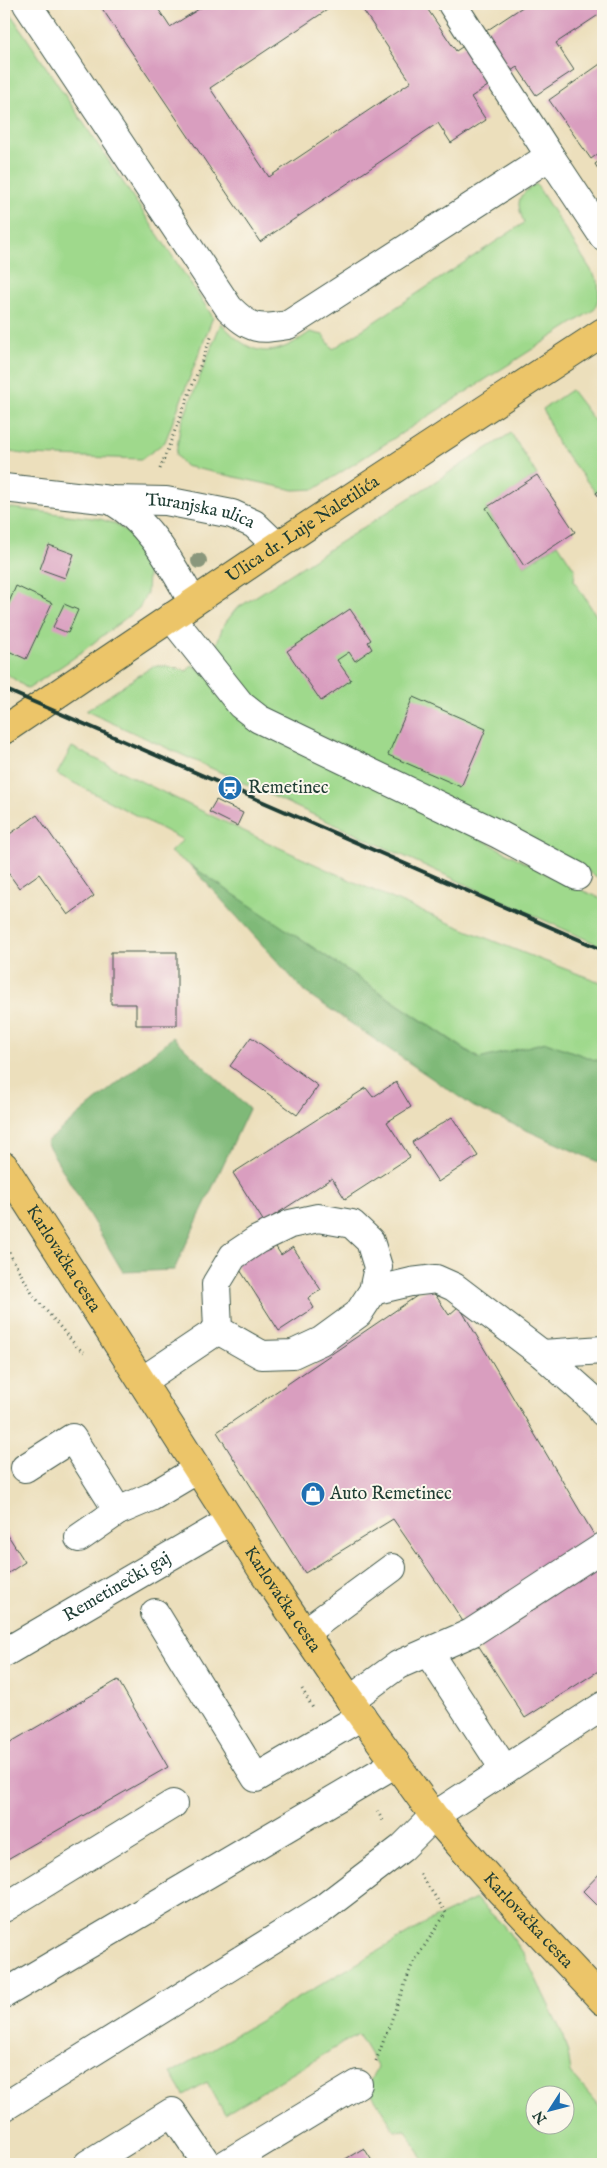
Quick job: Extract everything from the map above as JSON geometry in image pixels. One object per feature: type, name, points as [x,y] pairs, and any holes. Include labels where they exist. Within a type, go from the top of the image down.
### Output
[{"type":"main road","name":"Ulica dr. Luje Naletilića","points":[[4,730],[277,546],[603,332]]},
{"type":"main road","name":"Karlovačka cesta","points":[[4,1166],[230,1521],[304,1634],[356,1708],[434,1816],[501,1892],[603,2001]]},
{"type":"street","points":[[28,4],[229,308],[244,323],[258,328],[288,325],[550,156]]},
{"type":"street","points":[[452,4],[603,236]]},
{"type":"street","name":"Turanjska ulica","points":[[4,488],[111,500],[146,499],[166,501],[232,514],[254,524],[277,546]]},
{"type":"street","name":"Turanjska ulica","points":[[111,500],[128,510],[153,535],[193,602]]},
{"type":"street","points":[[171,617],[241,705],[259,719],[498,834],[577,876]]},
{"type":"street","points":[[318,1218],[352,1224],[370,1241],[378,1267],[373,1291],[358,1314],[321,1341],[294,1354],[262,1355],[218,1330],[216,1284],[233,1256],[257,1240],[290,1224],[318,1218]]},
{"type":"street","points":[[373,1291],[411,1282],[436,1279],[454,1287],[542,1354],[598,1404],[603,1412]]},
{"type":"street","points":[[142,1381],[218,1330]]},
{"type":"street","points":[[542,1354],[603,1350]]},
{"type":"street","points":[[25,1468],[72,1438],[118,1512]]},
{"type":"street","points":[[79,1538],[118,1512],[151,1498],[198,1469]]},
{"type":"street","name":"Remetinečki gaj","points":[[4,1654],[230,1521]]},
{"type":"street","points":[[155,1613],[256,1778],[330,1736],[398,1665],[471,1633],[603,1547]]},
{"type":"street","points":[[304,1634],[392,1568]]},
{"type":"street","points":[[428,1652],[506,1770]]},
{"type":"street","points":[[4,2107],[321,1910],[402,1848],[434,1816],[603,1706]]},
{"type":"street","points":[[4,1994],[360,1786],[396,1763]]},
{"type":"street","points":[[4,1908],[173,1804]]},
{"type":"street","points":[[226,2164],[358,2084]]},
{"type":"street","points":[[88,2164],[172,2112],[207,2164]]},
{"type":"path","points":[[146,499],[168,454],[217,320],[229,308]]},
{"type":"path","points":[[300,1686],[330,1736]]},
{"type":"path","points":[[358,2084],[371,2076],[412,1965],[446,1912],[360,1786]]},
{"type":"green space","points":[[4,4],[213,317],[165,442],[142,459],[29,455],[4,451]]},
{"type":"green space","points":[[536,184],[598,281],[599,296],[595,309],[315,489],[294,490],[185,466],[176,455],[180,427],[221,323],[243,343],[263,351],[285,347],[310,332],[323,335],[333,349],[524,223],[519,204],[521,196]]},
{"type":"green space","points":[[571,390],[603,432],[603,487],[596,493],[558,444],[543,409]]},
{"type":"green space","points":[[511,433],[537,475],[486,509],[524,566],[558,544],[575,570],[574,581],[603,626],[603,880],[507,828],[246,700],[214,651],[223,626],[236,609]]},
{"type":"green space","points":[[4,507],[100,519],[116,524],[134,538],[144,556],[148,574],[147,593],[139,608],[75,657],[28,689],[4,672]]},
{"type":"green space","points":[[192,665],[373,781],[561,882],[603,899],[603,947],[86,711],[153,666],[166,666],[187,671]]},
{"type":"green space","points":[[72,747],[268,843],[334,873],[468,931],[603,983],[603,1063],[546,1042],[480,1059],[170,852],[183,840],[57,774]]},
{"type":"green space","points":[[190,865],[479,1059],[546,1042],[603,1063],[603,1164],[474,1107],[305,992]]},
{"type":"green space","points":[[173,1037],[249,1109],[174,1270],[123,1272],[46,1142]]},
{"type":"green space","points":[[476,1899],[504,1926],[524,1954],[562,2033],[571,2073],[603,2111],[603,2164],[426,2164],[406,2130],[395,2131],[367,2086],[378,2067],[358,2034],[225,2114],[207,2082],[184,2095],[171,2073],[429,1921]]},
{"type":"building","points":[[99,4],[155,4],[170,27],[207,4],[336,4],[210,88],[269,177],[411,82],[359,4],[424,4],[456,51],[527,4],[603,4],[603,12],[556,43],[574,70],[536,95],[517,67],[471,97],[486,120],[451,143],[438,123],[260,242]]},
{"type":"building","points":[[603,62],[603,150],[591,159],[549,100]]},
{"type":"building","points":[[603,158],[603,177],[595,164]]},
{"type":"building","points":[[537,475],[575,532],[524,566],[486,508]]},
{"type":"building","points":[[603,487],[603,502],[596,493]]},
{"type":"building","points":[[49,545],[74,554],[65,578],[40,569]]},
{"type":"building","points":[[16,586],[52,603],[26,659],[4,649],[4,614]]},
{"type":"building","points":[[64,604],[78,610],[68,633],[53,627]]},
{"type":"building","points":[[350,609],[371,640],[368,642],[372,649],[355,661],[349,652],[337,660],[351,680],[321,701],[287,651]]},
{"type":"building","points":[[413,697],[486,729],[461,787],[388,755]]},
{"type":"building","points":[[216,800],[243,813],[237,826],[209,812]]},
{"type":"building","points":[[37,815],[94,896],[68,915],[39,874],[19,888],[4,867],[4,838]]},
{"type":"building","points":[[111,952],[177,952],[177,1025],[136,1025],[136,1004],[111,1004]]},
{"type":"building","points":[[251,1037],[318,1086],[297,1115],[230,1066]]},
{"type":"building","points":[[396,1082],[411,1107],[387,1122],[410,1157],[345,1199],[332,1178],[264,1222],[233,1173],[366,1088],[373,1097]]},
{"type":"building","points":[[452,1117],[478,1156],[438,1182],[412,1142]]},
{"type":"building","points":[[271,1239],[281,1255],[293,1247],[321,1290],[308,1298],[314,1308],[279,1331],[235,1262]]},
{"type":"building","points":[[430,1287],[449,1315],[459,1306],[603,1550],[603,1668],[525,1718],[453,1606],[393,1519],[305,1573],[217,1432]]},
{"type":"building","points":[[4,1529],[25,1562],[4,1576]]},
{"type":"building","points":[[118,1680],[168,1767],[4,1861],[4,1746]]},
{"type":"building","points":[[603,1870],[603,1911],[583,1891]]},
{"type":"building","points":[[364,2148],[374,2164],[337,2164]]},
{"type":"railway","points":[[4,689],[603,950]]},
{"type":"place","name":"Remetinec","points":[[230,788]]},
{"type":"place","name":"Auto Remetinec","points":[[313,1494]]}]
